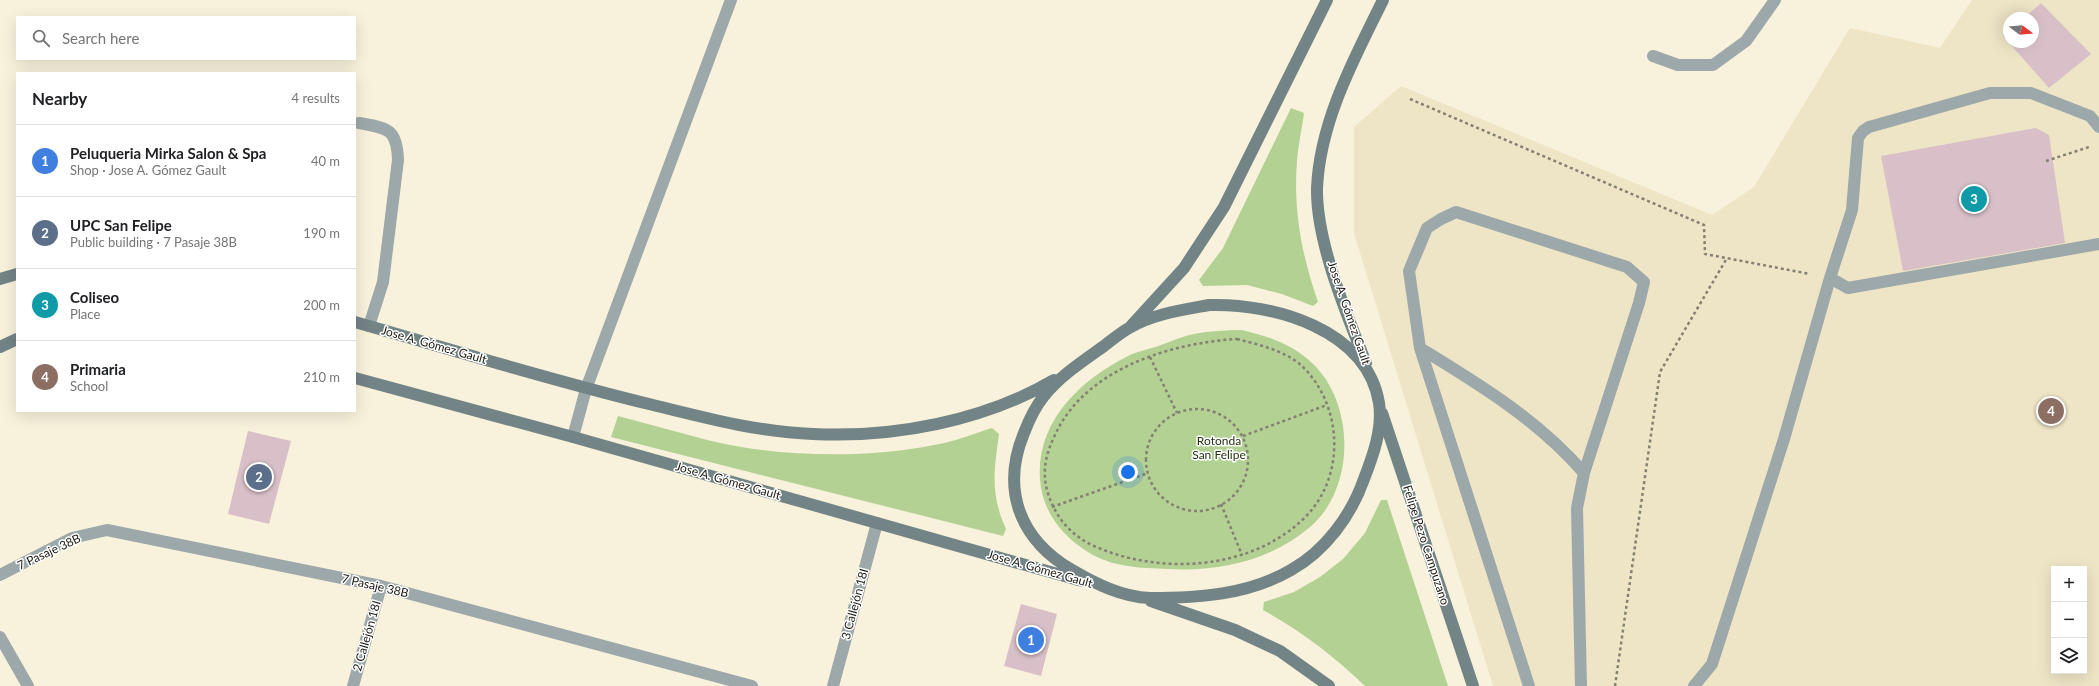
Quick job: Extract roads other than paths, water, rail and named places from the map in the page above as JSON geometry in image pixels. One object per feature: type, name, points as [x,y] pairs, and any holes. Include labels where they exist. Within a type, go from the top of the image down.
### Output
[{"type":"main road","points":[[1327,0],[1224,207],[1184,268],[1129,327],[1069,371],[1044,396],[1030,420],[1019,445],[1013,473],[1015,496],[1022,520],[1056,560],[1100,586],[1235,630],[1280,651],[1329,686]]},
{"type":"main road","name":"Jose A. Gómez Gault","points":[[1379,404],[1371,375],[1332,270],[1321,223],[1317,189],[1322,149],[1334,107],[1353,62],[1383,0]]},
{"type":"main road","points":[[0,279],[16,274]]},
{"type":"main road","points":[[1129,327],[1171,312],[1209,306],[1233,305],[1260,308],[1300,320],[1338,339],[1354,353],[1371,375]]},
{"type":"main road","name":"Jose A. Gómez Gault","points":[[356,322],[586,389],[723,422],[812,434],[858,434],[903,430],[990,410],[1030,394],[1069,371]]},
{"type":"main road","points":[[0,347],[16,339]]},
{"type":"main road","name":"Jose A. Gómez Gault","points":[[356,378],[573,437],[1100,586]]},
{"type":"main road","points":[[1140,598],[1184,598],[1218,595],[1261,584],[1292,570],[1322,548],[1345,518],[1359,493],[1371,460],[1378,430],[1379,404]]},
{"type":"main road","name":"Felipe Pezo Campuzano","points":[[1379,404],[1472,686]]},
{"type":"street","points":[[573,437],[586,389],[731,0]]},
{"type":"street","points":[[1653,56],[1678,65],[1714,65],[1746,41],[1775,0]]},
{"type":"street","points":[[1694,686],[1712,664],[1784,439],[1830,278],[1852,210],[1858,138],[1863,131],[1869,126],[1990,93],[2031,93],[2090,116],[2099,127]]},
{"type":"street","points":[[358,123],[389,130],[394,137],[397,146],[398,160],[383,282],[369,326]]},
{"type":"street","points":[[1529,686],[1420,348],[1409,271],[1427,228],[1456,212],[1627,267],[1644,282],[1639,303],[1584,473],[1577,508],[1580,686]]},
{"type":"street","points":[[1830,278],[1848,288],[2099,244]]},
{"type":"street","points":[[1420,348],[1481,386],[1533,423],[1563,450],[1584,473]]},
{"type":"street","name":"3 Callejón 18I","points":[[833,686],[877,523]]},
{"type":"street","name":"7 Pasaje 38B","points":[[0,575],[72,538],[107,530],[381,586],[752,686]]},
{"type":"street","name":"2 Callejón 18I","points":[[353,686],[381,586]]},
{"type":"street","points":[[0,637],[28,686]]},
{"type":"place","name":"Coliseo","points":[[1974,199]]},
{"type":"place","name":"Primaria","points":[[2051,411]]},
{"type":"place","name":"UPC San Felipe","points":[[259,477]]},
{"type":"place","name":"Peluqueria Mirka Salon & Spa","points":[[1031,640]]},
{"type":"park label","name":"Rotonda San Felipe","points":[[1219,448]]}]
